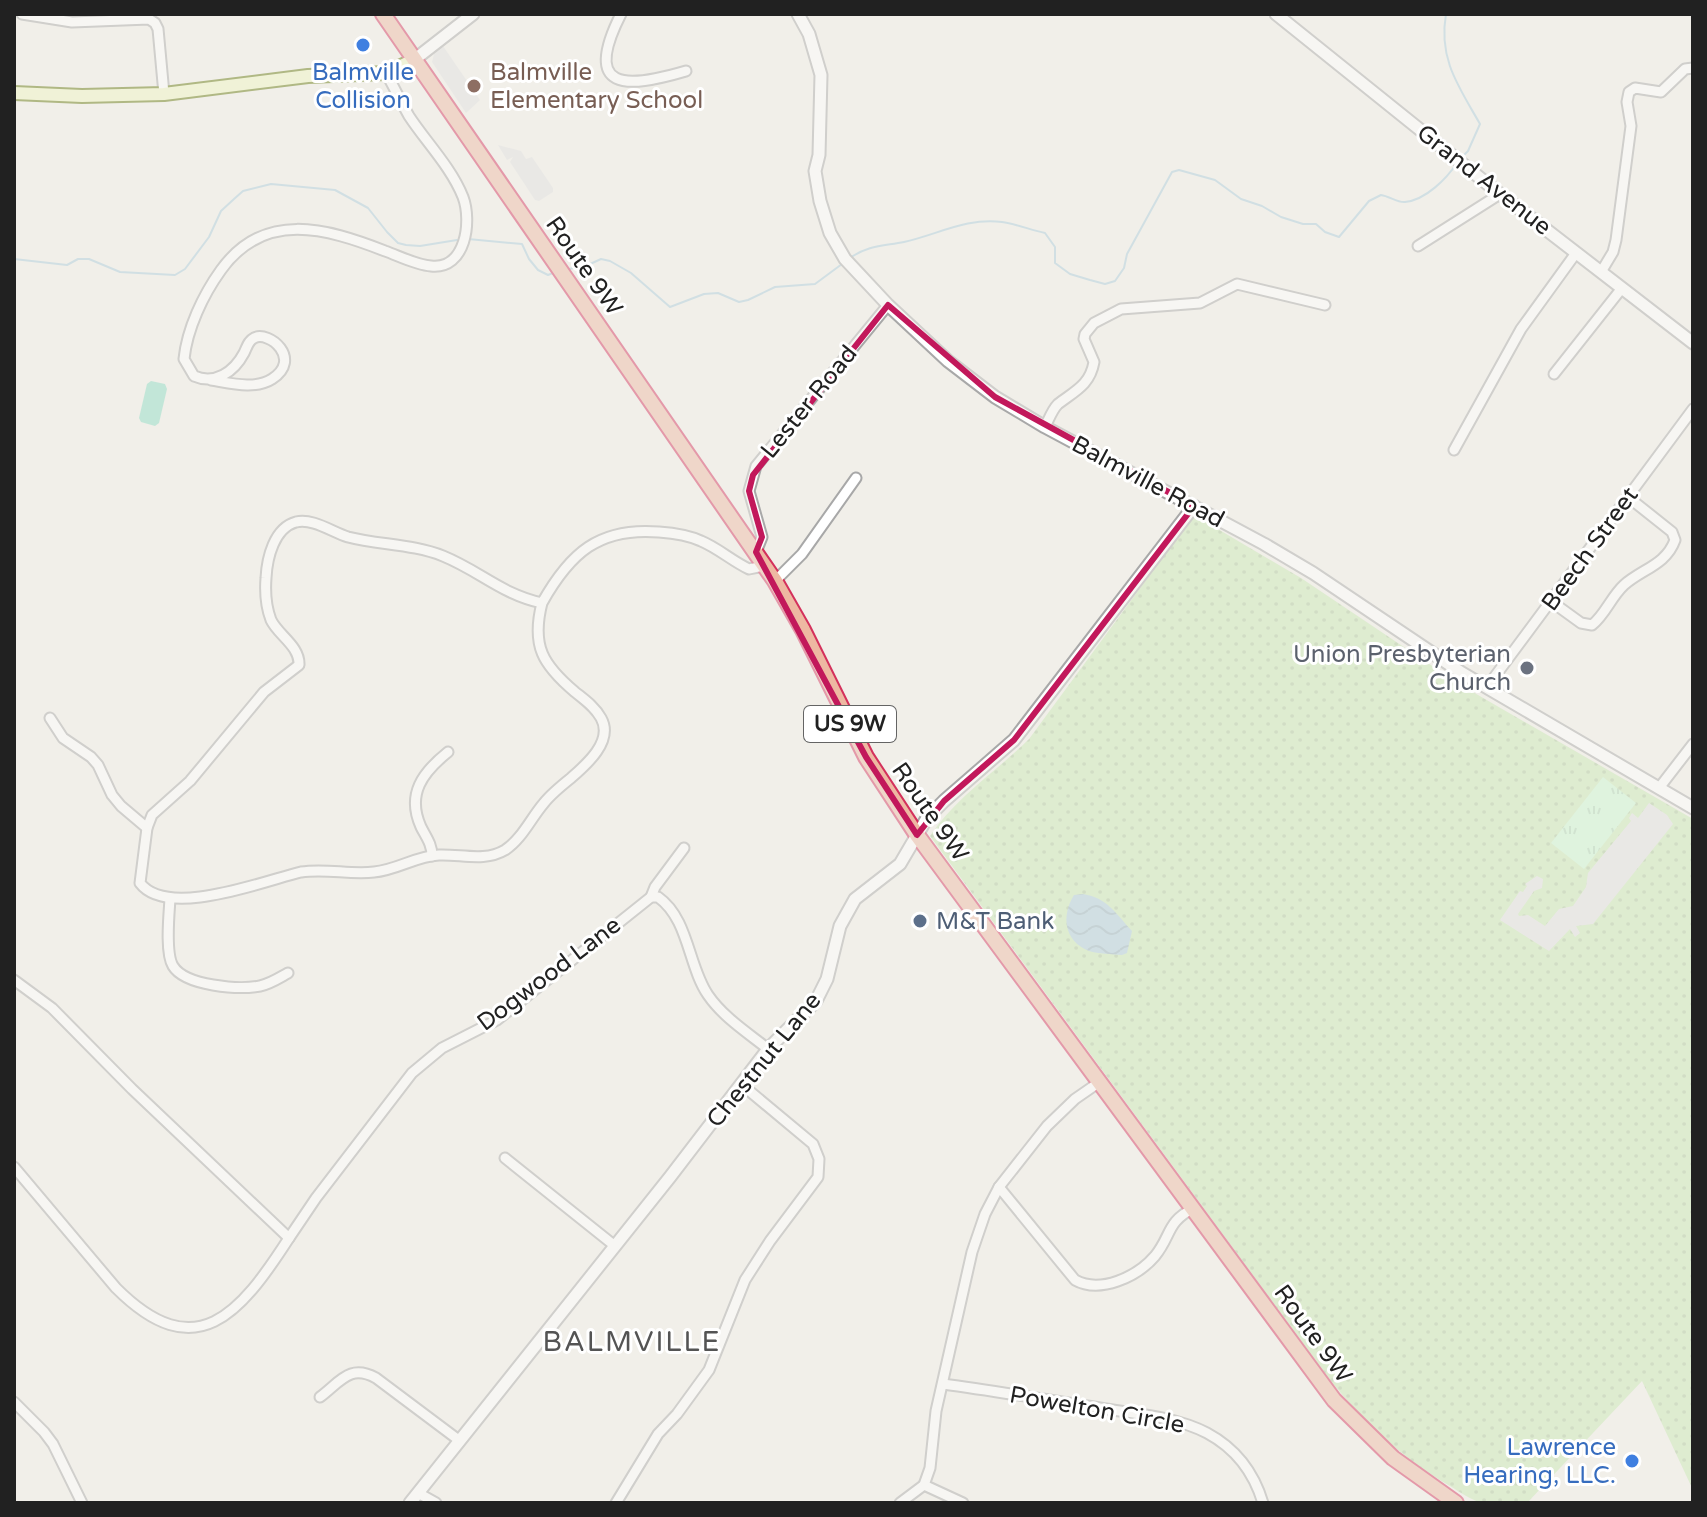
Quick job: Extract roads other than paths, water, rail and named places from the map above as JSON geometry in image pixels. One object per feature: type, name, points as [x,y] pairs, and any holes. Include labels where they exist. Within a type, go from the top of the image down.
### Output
[{"type":"highway","name":"Route 9W","points":[[383,14],[775,581],[866,757],[917,835],[1334,1400],[1404,1468],[1456,1503]]},
{"type":"main road","points":[[14,93],[82,96],[164,94],[308,76],[386,73],[414,60]]},
{"type":"street","points":[[22,14],[72,22],[149,19],[158,29],[164,94]]},
{"type":"street","points":[[414,60],[473,14]]},
{"type":"street","points":[[621,14],[609,38],[606,63],[617,81],[653,81],[686,71]]},
{"type":"street","name":"Balmville Road","points":[[798,14],[809,34],[821,75],[816,180],[825,220],[847,262],[888,305],[963,374],[1045,427],[1313,573],[1431,653],[1693,808]]},
{"type":"street","name":"Grand Avenue","points":[[1276,14],[1500,194],[1693,343]]},
{"type":"street","points":[[1601,272],[1616,240],[1631,126],[1627,102],[1629,92],[1635,88],[1661,92],[1685,69],[1693,68]]},
{"type":"street","points":[[211,380],[234,367],[255,337],[263,336],[284,351],[284,366],[269,381],[238,385],[211,380],[194,376],[184,359],[202,304],[215,279],[235,253],[251,241],[283,230],[310,228],[352,238],[429,266],[450,263],[458,256],[466,232],[464,199],[408,114],[386,73]]},
{"type":"street","points":[[1418,246],[1500,194]]},
{"type":"street","points":[[1454,450],[1521,329],[1576,253]]},
{"type":"street","points":[[1045,427],[1054,410],[1089,379],[1094,362],[1084,339],[1085,334],[1094,323],[1112,313],[1134,306],[1200,303],[1237,284],[1325,305]]},
{"type":"street","points":[[1554,374],[1622,288]]},
{"type":"street","name":"Lester Road","points":[[760,559],[762,537],[749,491],[756,466],[888,305]]},
{"type":"street","name":"Beech Street","points":[[1487,687],[1693,409]]},
{"type":"street","points":[[775,581],[802,554],[856,478]]},
{"type":"street","points":[[1552,602],[1581,623],[1592,625],[1626,583],[1668,554],[1674,544],[1672,532],[1628,497]]},
{"type":"street","name":"Chestnut Lane","points":[[410,1503],[768,1049],[804,1015],[822,991],[845,913],[855,899],[900,864],[927,818],[1014,740],[1194,506]]},
{"type":"street","points":[[542,603],[507,593],[471,569],[422,549],[347,536],[306,521],[287,526],[269,557],[266,599],[271,619],[299,655],[299,665],[264,692],[190,781],[156,811],[147,828],[140,883],[153,895],[170,899],[210,895],[315,870],[362,873],[387,870],[432,856],[488,856],[509,847],[544,802],[591,760],[602,741],[604,723],[599,713],[552,670],[539,648],[537,635],[542,603],[557,578],[595,542],[621,533],[650,531],[682,535],[707,544],[749,569],[760,559]]},
{"type":"street","points":[[50,718],[63,738],[91,757],[112,795],[147,828]]},
{"type":"street","points":[[1659,788],[1693,744]]},
{"type":"street","points":[[432,856],[414,800],[427,769],[448,752]]},
{"type":"street","name":"Dogwood Lane","points":[[14,1167],[132,1304],[156,1321],[172,1327],[187,1329],[206,1325],[237,1307],[252,1291],[316,1198],[412,1073],[428,1058],[497,1020],[651,897],[684,848]]},
{"type":"street","points":[[651,897],[658,897],[673,911],[708,994],[720,1009],[768,1049]]},
{"type":"street","points":[[170,899],[171,960],[176,971],[186,978],[199,983],[259,987],[288,973]]},
{"type":"street","points":[[14,980],[52,1008],[132,1089],[289,1238]]},
{"type":"street","points":[[900,1503],[924,1485],[932,1459],[936,1411],[976,1237],[999,1187],[1047,1126],[1075,1099],[1101,1081]]},
{"type":"street","points":[[616,1503],[658,1434],[709,1370],[745,1280],[818,1177],[819,1159],[813,1144],[741,1084]]},
{"type":"street","points":[[505,1158],[615,1246]]},
{"type":"street","points":[[999,1187],[1075,1280],[1088,1285],[1120,1280],[1139,1269],[1157,1253],[1174,1222],[1194,1208]]},
{"type":"street","points":[[320,1397],[352,1373],[363,1371],[460,1441]]},
{"type":"street","name":"Powelton Circle","points":[[943,1384],[1157,1417],[1197,1429],[1220,1442],[1242,1461],[1263,1503]]},
{"type":"street","points":[[14,1402],[53,1444],[82,1503]]},
{"type":"street","points":[[924,1485],[963,1503]]},
{"type":"street","points":[[418,1493],[436,1503]]},
{"type":"water","points":[[1083,894],[1105,903],[1132,931],[1127,953],[1093,952],[1074,941],[1067,927],[1067,911],[1074,895]]},
{"type":"waterway","points":[[1446,14],[1445,45],[1452,72],[1480,124],[1468,151],[1461,158]]},
{"type":"waterway","points":[[850,258],[870,248],[904,242],[964,224],[1002,222],[1045,233],[1055,247],[1055,263],[1070,274],[1105,284],[1115,281],[1124,268],[1127,254],[1172,172],[1179,170],[1215,180],[1241,199],[1281,217],[1303,224],[1316,224],[1325,232],[1339,237],[1369,201],[1381,195],[1402,202],[1421,197],[1442,181],[1457,163]]},
{"type":"waterway","points":[[14,259],[67,265],[78,259],[89,259],[120,272],[175,275],[185,269],[209,237],[221,211],[243,191],[271,184],[335,190],[368,208],[398,243],[420,246],[457,240]]},
{"type":"waterway","points":[[468,239],[522,244],[538,270],[548,275],[553,273]]},
{"type":"waterway","points":[[569,269],[601,259],[610,261],[631,273],[670,307],[704,294],[718,293],[739,302],[775,287],[815,284],[842,264]]},
{"type":"place","name":"Balmville Collision","points":[[363,45]]},
{"type":"place","name":"Balmville Elementary School","points":[[474,86]]},
{"type":"place","name":"Union Presbyterian Church","points":[[1527,668]]},
{"type":"place","name":"M&T Bank","points":[[920,921]]},
{"type":"place","name":"Lawrence Hearing, LLC.","points":[[1632,1461]]},
{"type":"district","name":"BALMVILLE","points":[[632,1342]]}]
